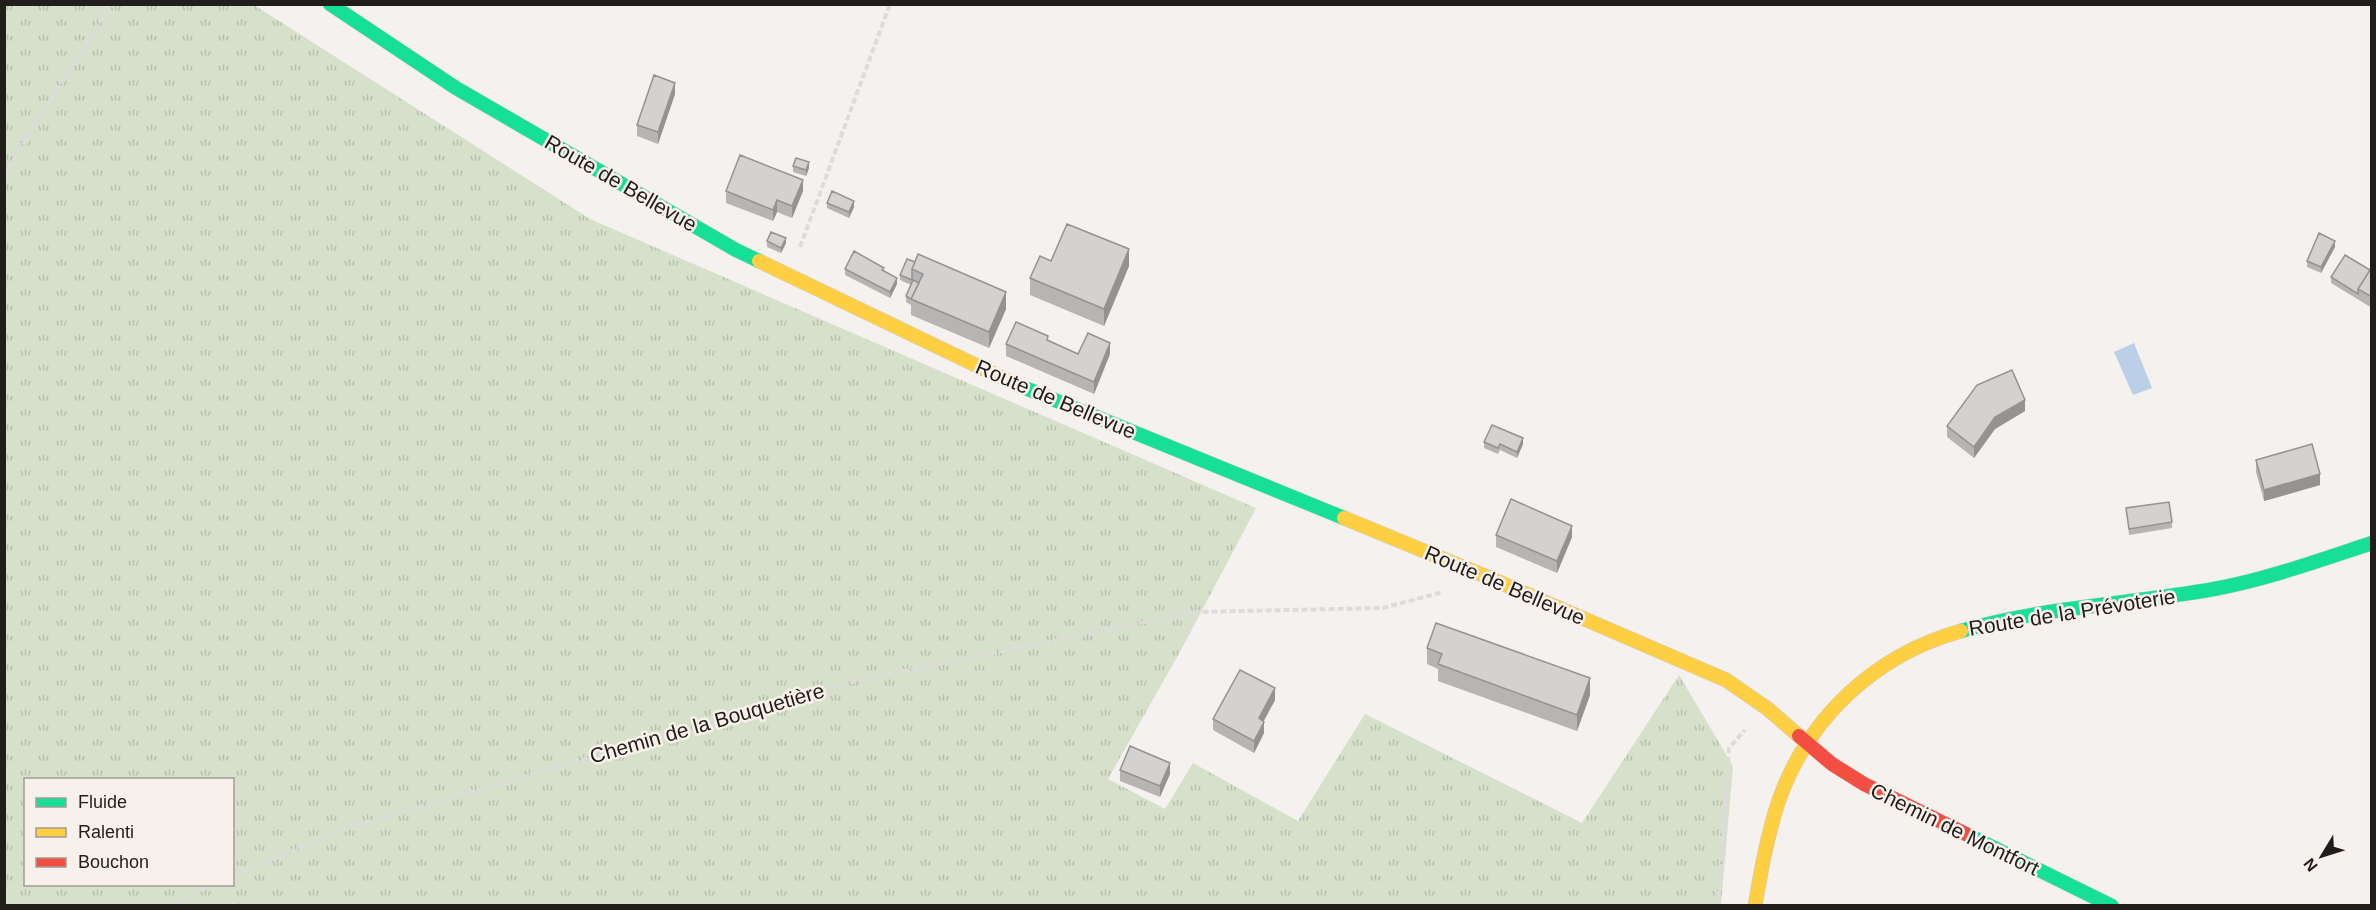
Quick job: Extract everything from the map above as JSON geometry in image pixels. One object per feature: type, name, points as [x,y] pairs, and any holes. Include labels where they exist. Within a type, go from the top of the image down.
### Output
[{"type":"street","name":"Route de Bellevue","points":[[330,4],[466,94],[736,250],[1020,386],[1492,579],[1726,680],[1768,709],[1806,741]]},
{"type":"street","name":"Route de la Prévoterie","points":[[1755,906],[1758,878],[1772,817],[1806,741],[1833,706],[1877,668],[1914,647],[1950,633],[1995,621],[2178,595],[2250,581],[2372,543]]},
{"type":"street","name":"Chemin de Montfort","points":[[1806,741],[1832,764],[1864,784],[2112,906]]},
{"type":"path","points":[[4,175],[111,4]]},
{"type":"path","points":[[789,276],[890,4]]},
{"type":"path","name":"Chemin de la Bouquetière","points":[[234,875],[350,827],[850,682],[1194,612],[1383,608],[1449,590]]},
{"type":"path","points":[[1718,906],[1729,748],[1768,709]]},
{"type":"path","points":[[168,906],[211,886]]},
{"type":"green space","points":[[5,5],[254,5],[590,219],[1256,508],[1181,650],[1108,779],[1165,809],[1193,763],[1298,821],[1365,714],[1582,823],[1679,675],[1733,766],[1721,905],[236,906],[233,903],[227,906],[5,906]]},
{"type":"water","points":[[2134,343],[2152,388],[2133,395],[2114,352]]},
{"type":"building","points":[[654,75],[675,83],[658,132],[637,125]]},
{"type":"building","points":[[740,155],[803,180],[792,206],[777,200],[773,210],[726,191]]},
{"type":"building","points":[[796,158],[809,162],[806,170],[793,166]]},
{"type":"building","points":[[832,191],[854,201],[849,212],[827,203]]},
{"type":"building","points":[[1067,224],[1129,249],[1104,309],[1030,278],[1040,256],[1051,261]]},
{"type":"building","points":[[771,232],[786,238],[781,248],[767,241]]},
{"type":"building","points":[[2319,233],[2335,241],[2321,267],[2307,261]]},
{"type":"building","points":[[854,251],[897,278],[890,292],[845,269]]},
{"type":"building","points":[[918,254],[1006,292],[989,332],[911,299],[923,274],[912,269]]},
{"type":"building","points":[[2345,255],[2370,270],[2358,289],[2358,294],[2331,277]]},
{"type":"building","points":[[907,259],[915,262],[912,269],[912,280],[900,275]]},
{"type":"building","points":[[2372,267],[2372,297],[2358,289]]},
{"type":"building","points":[[913,280],[919,283],[911,299],[906,296]]},
{"type":"building","points":[[1016,322],[1048,336],[1047,340],[1078,354],[1088,333],[1110,343],[1094,382],[1006,344]]},
{"type":"building","points":[[2012,370],[2025,400],[1995,417],[1974,447],[1947,426],[1977,385]]},
{"type":"building","points":[[1492,425],[1523,438],[1517,452],[1500,444],[1498,448],[1484,442]]},
{"type":"building","points":[[2312,444],[2320,474],[2264,490],[2256,460]]},
{"type":"building","points":[[1511,499],[1572,526],[1557,561],[1496,535]]},
{"type":"building","points":[[2169,502],[2172,522],[2129,529],[2126,508]]},
{"type":"building","points":[[1436,623],[1590,678],[1577,715],[1438,664],[1442,654],[1427,648]]},
{"type":"building","points":[[1240,670],[1275,688],[1259,718],[1264,722],[1254,741],[1213,719]]},
{"type":"building","points":[[1130,746],[1170,763],[1160,786],[1120,770]]},
{"type":"traffic: fast","points":[[330,4],[456,88],[736,250],[759,261]]},
{"type":"traffic: fast","points":[[1013,383],[1344,518]]},
{"type":"traffic: fast","points":[[1961,631],[2023,616],[2234,585],[2294,569],[2372,543]]},
{"type":"traffic: fast","points":[[1966,834],[2112,906]]},
{"type":"traffic: slow","points":[[759,261],[1013,383]]},
{"type":"traffic: slow","points":[[1344,518],[1726,680],[1768,709],[1799,736]]},
{"type":"traffic: slow","points":[[1755,906],[1767,841],[1778,803],[1791,772],[1807,744],[1826,718],[1848,694],[1900,656],[1961,631]]},
{"type":"traffic: jam","points":[[1799,736],[1832,764],[1864,784],[1966,834]]}]
